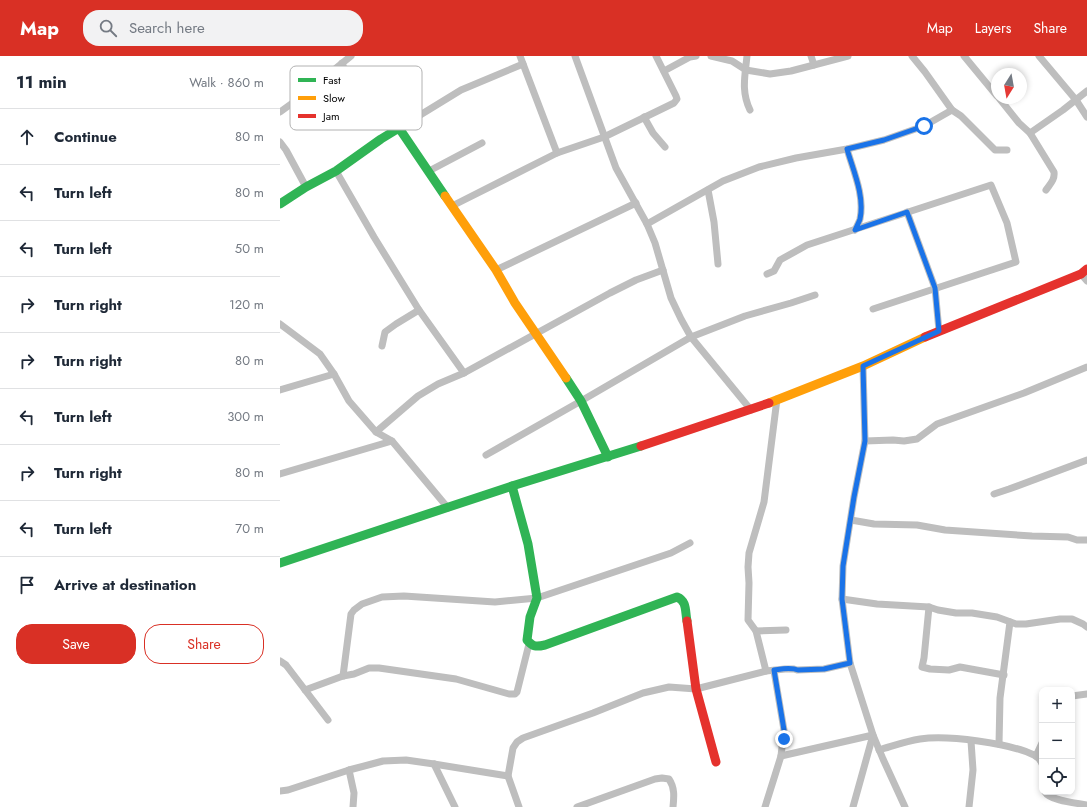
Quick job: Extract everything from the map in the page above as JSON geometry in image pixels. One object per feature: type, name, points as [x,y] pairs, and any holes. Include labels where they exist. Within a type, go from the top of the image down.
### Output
[{"type":"street","points":[[338,66],[351,56]]},
{"type":"street","points":[[520,56],[556,153]]},
{"type":"street","points":[[575,56],[616,168],[647,224],[671,298],[690,337],[750,410]]},
{"type":"street","points":[[452,206],[556,153],[604,137],[674,103],[677,99],[656,56]]},
{"type":"street","points":[[664,71],[690,57],[696,56]]},
{"type":"street","points":[[711,56],[732,61],[746,70],[770,74],[791,71],[848,56]]},
{"type":"street","points":[[747,56],[743,86],[745,100],[750,110]]},
{"type":"street","points":[[811,56],[814,65]]},
{"type":"street","points":[[912,56],[952,110],[995,150],[1007,150]]},
{"type":"street","points":[[964,56],[991,89]]},
{"type":"street","points":[[1039,56],[1076,100],[1087,118]]},
{"type":"street","points":[[422,114],[461,90],[524,64]]},
{"type":"street","points":[[1030,132],[1087,91]]},
{"type":"street","points":[[1004,104],[1019,123],[1030,132],[1054,172],[1052,182],[1046,190]]},
{"type":"street","points":[[280,112],[290,105]]},
{"type":"street","points":[[647,224],[723,181],[759,167],[884,140],[924,126],[952,110]]},
{"type":"street","points":[[644,117],[653,133],[665,147]]},
{"type":"street","points":[[280,204],[306,187],[336,171],[397,130]]},
{"type":"street","points":[[401,130],[496,270],[535,333],[582,402],[608,457]]},
{"type":"street","points":[[280,142],[306,187]]},
{"type":"street","points":[[429,171],[482,143]]},
{"type":"street","points":[[847,149],[857,181],[862,206],[860,220],[855,230]]},
{"type":"street","points":[[336,171],[374,237],[419,310],[464,373]]},
{"type":"street","points":[[767,274],[774,271],[780,260],[807,245],[991,185],[1006,223],[1016,262],[872,309]]},
{"type":"street","points":[[708,190],[714,222],[718,264]]},
{"type":"street","points":[[496,270],[636,203]]},
{"type":"street","points":[[907,212],[935,288],[939,331]]},
{"type":"street","points":[[376,432],[418,396],[438,384],[464,373],[610,292],[663,270]]},
{"type":"street","points":[[280,563],[512,486],[608,457],[750,410],[863,366],[939,331],[1085,275]]},
{"type":"street","points":[[486,456],[582,402],[690,337],[745,316],[815,295]]},
{"type":"street","points":[[382,346],[385,332],[419,310]]},
{"type":"street","points":[[280,324],[320,354],[334,374],[349,401],[376,432],[392,441],[448,508]]},
{"type":"street","points":[[863,366],[865,441],[843,566],[842,599],[850,663],[873,735],[904,807]]},
{"type":"street","points":[[865,441],[904,441],[917,439],[937,424],[1024,393],[1087,366]]},
{"type":"street","points":[[280,390],[334,374]]},
{"type":"street","points":[[766,671],[756,631],[748,620],[748,567],[749,553],[764,502],[777,400]]},
{"type":"street","points":[[280,474],[392,441]]},
{"type":"street","points":[[994,494],[1087,460]]},
{"type":"street","points":[[305,690],[369,668],[390,669],[456,679],[509,694],[515,694],[518,692],[529,644],[527,640],[530,616],[537,598],[528,544],[512,486]]},
{"type":"street","points":[[851,520],[874,524],[917,525],[945,530],[1032,536],[1068,536],[1077,540],[1087,540]]},
{"type":"street","points":[[343,676],[351,614],[362,604],[382,597],[404,596],[495,602],[537,598],[671,553],[690,543]]},
{"type":"street","points":[[529,644],[536,647],[545,645],[668,600],[677,598],[682,599],[684,602],[696,688],[716,762]]},
{"type":"street","points":[[842,599],[877,604],[929,607],[956,614],[997,617],[1016,624],[1072,619],[1087,627]]},
{"type":"street","points":[[929,607],[922,667],[949,670],[960,667],[1004,675]]},
{"type":"street","points":[[999,744],[1000,698],[1010,622]]},
{"type":"street","points":[[756,631],[786,630]]},
{"type":"street","points":[[280,661],[286,665],[328,720]]},
{"type":"street","points":[[519,807],[508,776],[513,748],[517,742],[523,738],[643,693],[669,687],[696,688],[766,671],[785,669],[824,669],[850,663]]},
{"type":"street","points":[[765,807],[781,756],[784,730],[774,670]]},
{"type":"street","points":[[1075,696],[1087,694]]},
{"type":"street","points":[[781,756],[873,735]]},
{"type":"street","points":[[853,807],[873,735]]},
{"type":"street","points":[[879,750],[921,739],[945,738],[999,744],[1036,756],[1039,759]]},
{"type":"street","points":[[969,807],[973,770],[971,741]]},
{"type":"street","points":[[1036,756],[1039,750]]},
{"type":"street","points":[[280,791],[288,790],[349,770],[383,761],[406,760],[508,776]]},
{"type":"street","points":[[434,764],[455,807]]},
{"type":"street","points":[[349,770],[354,793],[354,807]]},
{"type":"street","points":[[577,807],[655,779],[662,778],[669,779],[672,784],[674,791],[673,807]]},
{"type":"street","points":[[1048,795],[1052,798],[1087,805]]},
{"type":"traffic: fast","points":[[280,204],[306,187],[336,171],[396,130]]},
{"type":"traffic: fast","points":[[400,130],[445,196]]},
{"type":"traffic: fast","points":[[566,378],[581,401],[608,457]]},
{"type":"traffic: fast","points":[[280,563],[512,486],[641,446]]},
{"type":"traffic: fast","points":[[512,486],[528,544],[537,598],[530,617],[527,640],[531,644],[537,646],[545,645],[677,597],[684,604],[687,621]]},
{"type":"traffic: slow","points":[[445,196],[496,270],[515,303],[566,378]]},
{"type":"traffic: slow","points":[[769,403],[863,366],[925,337]]},
{"type":"traffic: jam","points":[[925,337],[1081,274],[1087,269]]},
{"type":"traffic: jam","points":[[641,446],[769,403]]},
{"type":"traffic: jam","points":[[687,621],[696,689],[716,762]]},
{"type":"route","points":[[784,739],[784,730],[774,670],[824,669],[850,663],[842,599],[843,566],[865,441],[863,366],[939,331],[935,288],[907,212],[855,230],[860,220],[862,206],[857,181],[847,149],[884,140],[924,126]]}]
